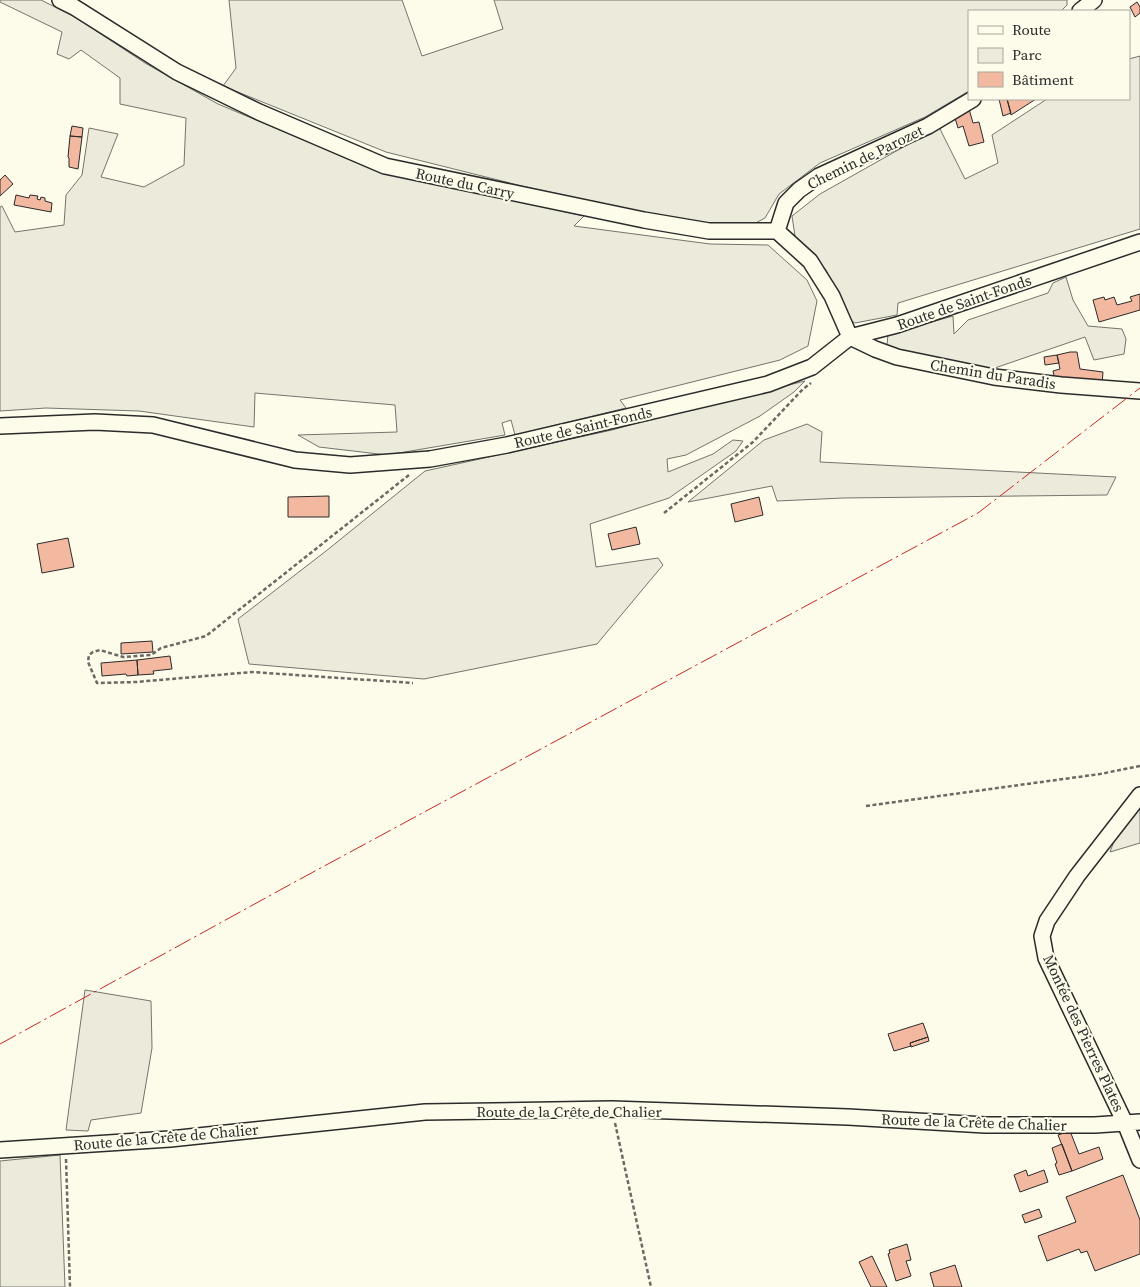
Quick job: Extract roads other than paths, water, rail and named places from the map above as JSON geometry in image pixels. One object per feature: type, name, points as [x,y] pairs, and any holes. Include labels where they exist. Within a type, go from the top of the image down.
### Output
[{"type":"street","name":"Route du Carry","points":[[60,0],[73,3],[177,72],[259,112],[385,166],[663,224],[709,231],[777,231]]},
{"type":"street","points":[[1081,10],[1094,0]]},
{"type":"street","name":"Chemin de Parozet","points":[[777,231],[786,203],[819,176],[928,126],[971,100]]},
{"type":"street","points":[[777,231],[810,261],[832,296],[850,337]]},
{"type":"street","name":"Route de Saint-Fonds","points":[[0,426],[95,422],[153,425],[295,460],[350,465],[430,458],[507,444],[768,384],[812,367],[850,337],[897,325],[1140,242]]},
{"type":"street","name":"Chemin du Paradis","points":[[850,337],[898,357],[994,376],[1061,385],[1140,391]]},
{"type":"street","name":"Montée des Pierres Plates","points":[[1140,795],[1077,876],[1047,921],[1042,936],[1046,958],[1133,1122],[1140,1160]]},
{"type":"street","name":"Route de la Crête de Chalier","points":[[0,1150],[170,1139],[424,1112],[612,1109],[848,1117],[985,1125],[1095,1125],[1133,1122]]}]
